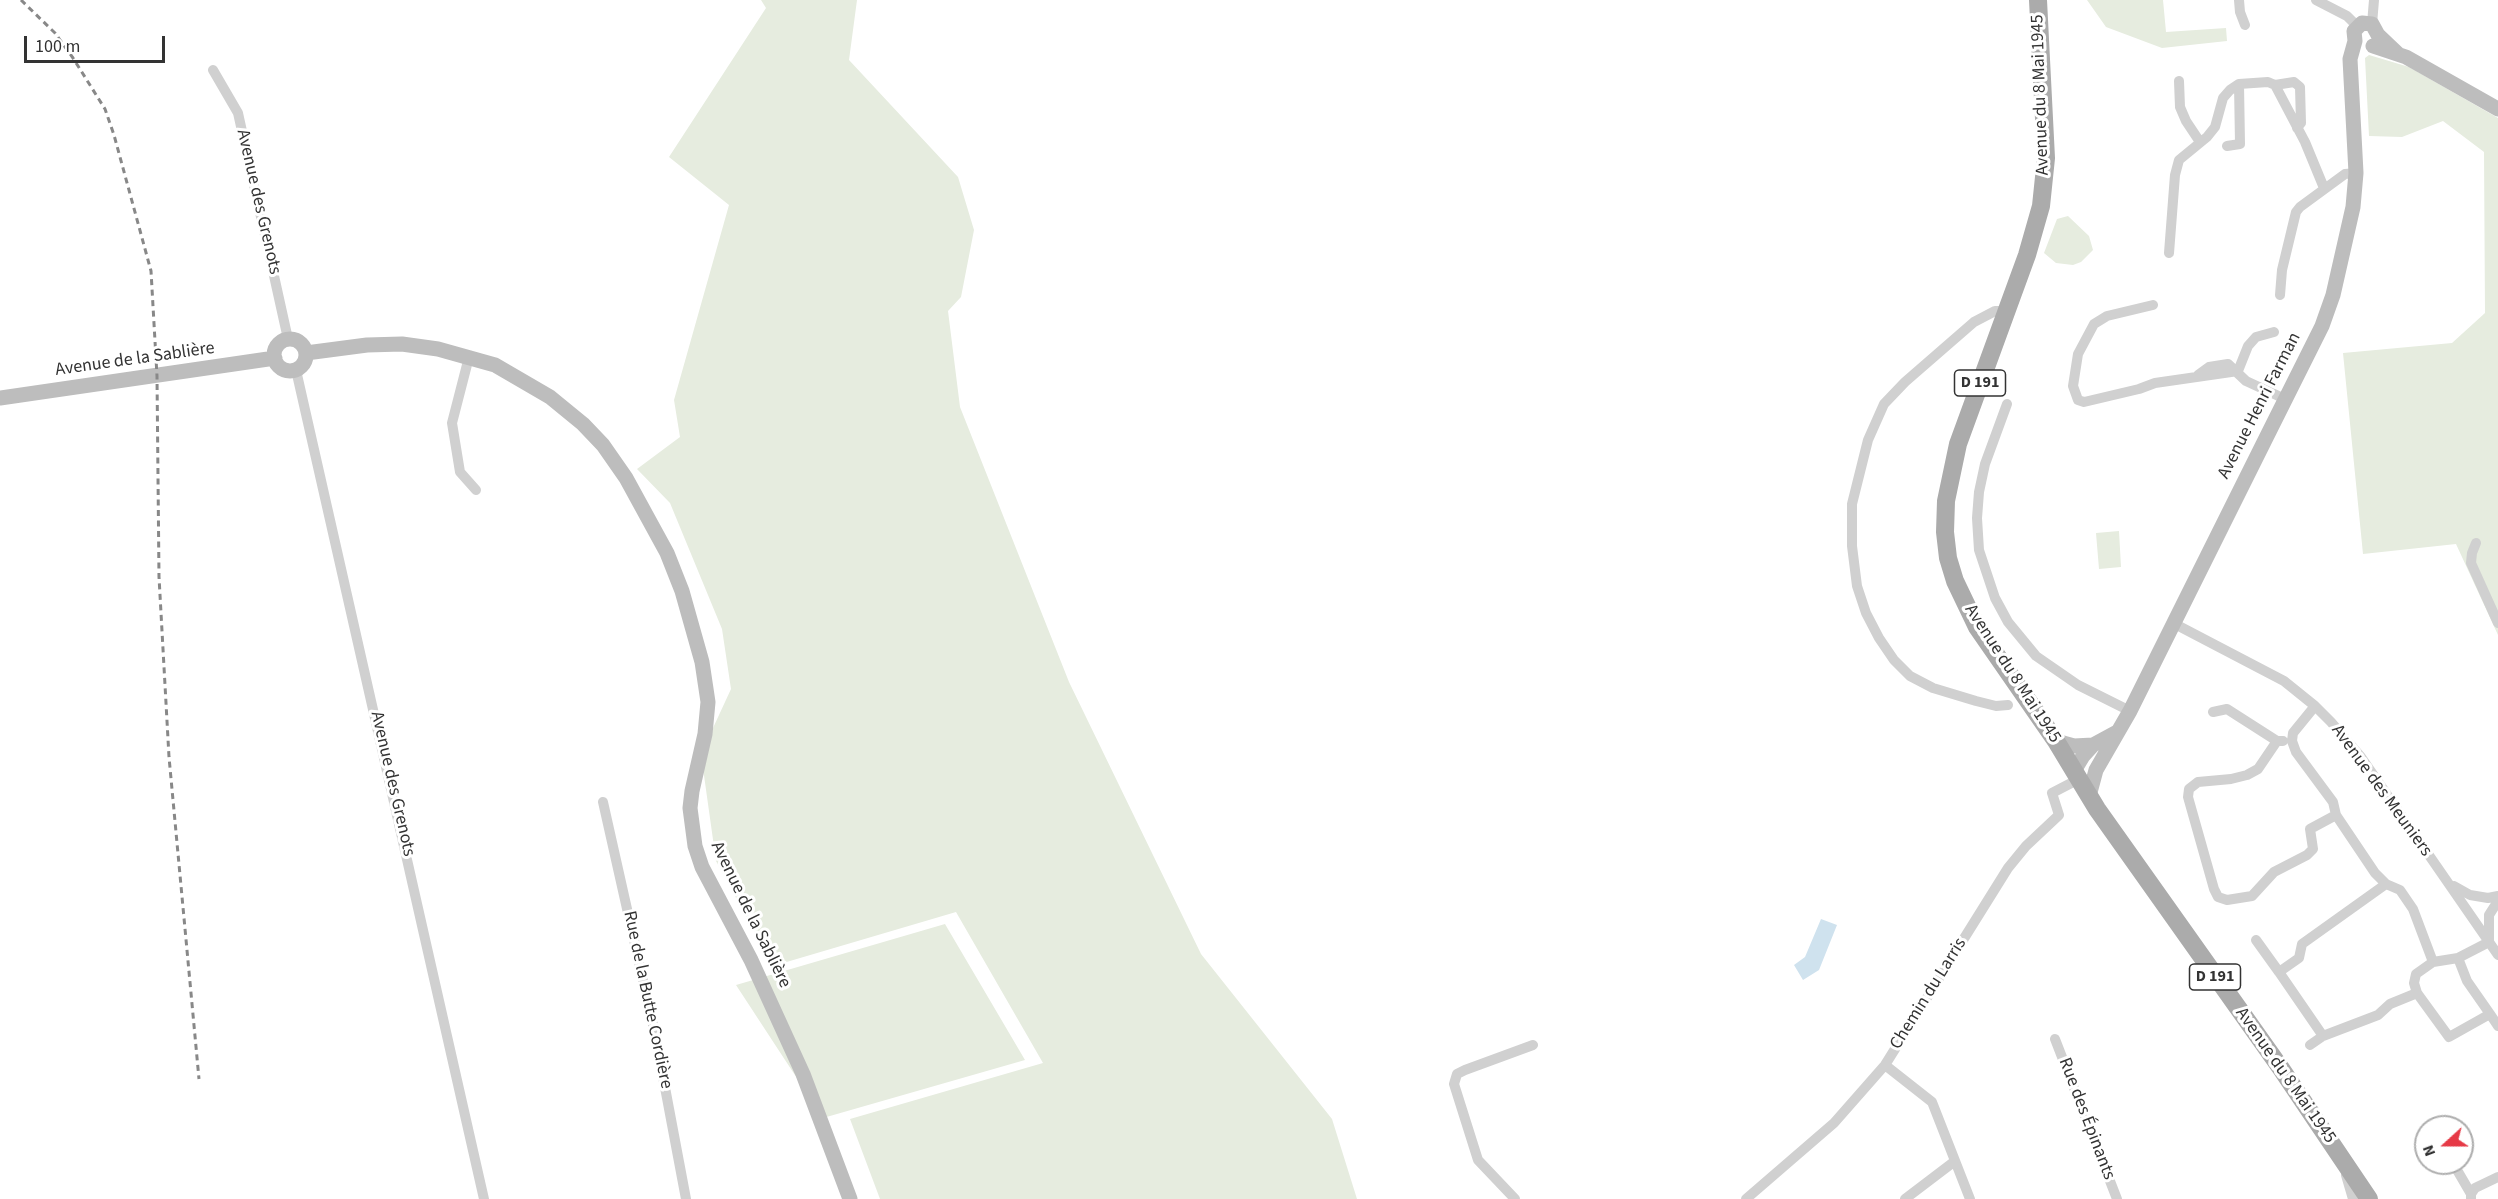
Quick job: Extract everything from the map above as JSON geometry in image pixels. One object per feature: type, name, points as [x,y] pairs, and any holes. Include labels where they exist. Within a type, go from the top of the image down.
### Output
[{"type":"main road","name":"Avenue du 8 Mai 1945","points":[[2038,0],[2046,120],[2044,183],[2034,235],[1958,444],[1946,501],[1945,532],[1955,581],[1973,620],[2022,696],[2056,741],[2089,796],[2280,1067],[2369,1199]]},
{"type":"main road","points":[[2367,37],[2498,110]]},
{"type":"main road","name":"Avenue Henri Farman","points":[[2089,796],[2096,770],[2130,711],[2322,326],[2333,295],[2353,207],[2356,173],[2350,59],[2367,37]]},
{"type":"main road","points":[[288,339],[298,341],[306,352],[305,361],[296,370],[281,368],[275,358],[278,345],[288,339]]},
{"type":"main road","name":"Avenue de la Sablière","points":[[306,352],[367,345],[402,344],[438,349],[495,365],[550,396],[583,424],[603,445],[626,478],[667,553],[682,591],[702,662],[708,702],[705,734],[690,808],[695,846],[702,867],[751,960],[803,1074],[850,1199]]},
{"type":"main road","name":"Avenue de la Sablière","points":[[0,398],[275,358]]},
{"type":"main road","name":"Avenue Henri Farman","points":[[2077,775],[2083,756],[2093,746],[2117,732]]},
{"type":"main road","points":[[2056,741],[2074,746],[2093,746]]},
{"type":"main road","points":[[2077,775],[2096,770]]},
{"type":"street","points":[[2239,0],[2240,12],[2245,25]]},
{"type":"street","points":[[2316,0],[2346,16],[2367,37]]},
{"type":"street","points":[[2367,37],[2374,0]]},
{"type":"street","name":"Avenue des Grenots","points":[[213,70],[238,112],[288,339]]},
{"type":"street","points":[[2180,81],[2180,107],[2200,142]]},
{"type":"street","points":[[2169,253],[2175,175],[2179,160],[2215,127],[2223,98],[2230,90],[2239,84],[2268,82],[2275,85],[2294,82],[2300,87],[2301,123],[2297,128]]},
{"type":"street","points":[[2227,146],[2240,144],[2239,84]]},
{"type":"street","points":[[2275,85],[2324,188]]},
{"type":"street","points":[[2280,296],[2282,270],[2296,212],[2324,188],[2345,174],[2356,173]]},
{"type":"street","points":[[2153,304],[2107,316],[2094,324],[2078,354],[2073,386],[2078,400],[2084,402],[2155,383],[2198,375],[2209,367],[2228,364],[2246,381],[2285,399]]},
{"type":"street","points":[[2007,311],[1995,311],[1974,322],[1905,382],[1884,404],[1868,440],[1852,504],[1852,546],[1857,586],[1866,613],[1894,660],[1910,676],[1933,688],[1996,706],[2008,705]]},
{"type":"street","points":[[2238,371],[2248,346],[2256,337],[2274,332]]},
{"type":"street","points":[[469,357],[452,423],[460,472],[476,490]]},
{"type":"street","name":"Avenue des Grenots","points":[[296,370],[484,1199]]},
{"type":"street","points":[[2007,404],[1985,464],[1979,492],[1977,518],[1979,550],[1995,598],[2008,622],[2036,656],[2078,686],[2130,711]]},
{"type":"street","points":[[2476,543],[2471,563],[2498,623]]},
{"type":"street","name":"Avenue des Meuniers","points":[[2173,623],[2283,681],[2315,706],[2361,757],[2498,955]]},
{"type":"street","points":[[2315,706],[2293,733],[2292,741],[2296,752],[2333,802],[2336,815],[2386,884],[2400,890],[2413,909],[2433,962]]},
{"type":"street","points":[[2213,712],[2228,709],[2277,741],[2292,741]]},
{"type":"street","points":[[2277,741],[2258,769],[2247,775],[2231,779],[2198,782],[2189,789],[2187,797],[2218,897],[2227,900],[2252,896],[2274,873],[2307,855],[2313,849],[2310,829],[2336,815]]},
{"type":"street","name":"Chemin du Larris","points":[[1746,1199],[1834,1123],[1885,1065],[2008,868],[2026,846],[2059,815],[2052,793],[2077,775]]},
{"type":"street","name":"Rue de la Butte Cordière","points":[[603,802],[654,1029],[686,1199]]},
{"type":"street","points":[[2446,880],[2470,895],[2488,898],[2498,896]]},
{"type":"street","points":[[2279,972],[2299,958],[2302,944],[2386,884]]},
{"type":"street","points":[[2490,1014],[2449,1037],[2417,993],[2414,983],[2416,974],[2433,962],[2458,958],[2489,942],[2489,915],[2498,901]]},
{"type":"street","points":[[2256,940],[2323,1036]]},
{"type":"street","points":[[2458,958],[2467,981],[2498,1026]]},
{"type":"street","points":[[2310,1045],[2323,1036],[2378,1015],[2390,1004],[2417,993]]},
{"type":"street","name":"Rue des Épinants","points":[[2055,1039],[2117,1199]]},
{"type":"street","points":[[1515,1199],[1478,1160],[1454,1084],[1457,1074],[1465,1070],[1533,1045]]},
{"type":"street","points":[[1885,1065],[1932,1102],[1970,1199]]},
{"type":"street","points":[[2341,1157],[2353,1199]]},
{"type":"street","points":[[1905,1199],[1955,1161]]},
{"type":"street","points":[[2460,1175],[2471,1196]]},
{"type":"street","points":[[2471,1196],[2475,1188],[2498,1177]]},
{"type":"shaded area","points":[[761,0],[857,0],[849,60],[958,177],[974,230],[961,297],[948,311],[960,407],[1069,682],[1201,954],[1332,1119],[1357,1199],[880,1199],[850,1119],[1043,1063],[956,912],[773,966],[716,861],[701,754],[731,689],[722,629],[670,503],[637,469],[680,437],[674,400],[729,205],[669,157],[766,8]]},
{"type":"shaded area","points":[[2087,0],[2163,0],[2166,32],[2226,28],[2227,41],[2162,48],[2106,27]]},
{"type":"shaded area","points":[[2369,55],[2409,67],[2498,118],[2498,635],[2456,544],[2363,554],[2343,353],[2452,343],[2485,313],[2484,152],[2443,121],[2402,137],[2369,136],[2365,58]]},
{"type":"shaded area","points":[[2068,216],[2089,236],[2093,250],[2081,262],[2073,265],[2056,263],[2044,253],[2057,219]]},
{"type":"shaded area","points":[[2119,531],[2121,567],[2099,569],[2096,533]]},
{"type":"shaded area","points":[[945,924],[1025,1060],[823,1118],[736,985]]},
{"type":"water","points":[[1821,919],[1837,925],[1819,970],[1803,980],[1794,965],[1805,957]]},
{"type":"railway","points":[[21,0],[55,33],[105,109],[151,271],[157,376],[159,577],[169,757],[199,1079]]}]
